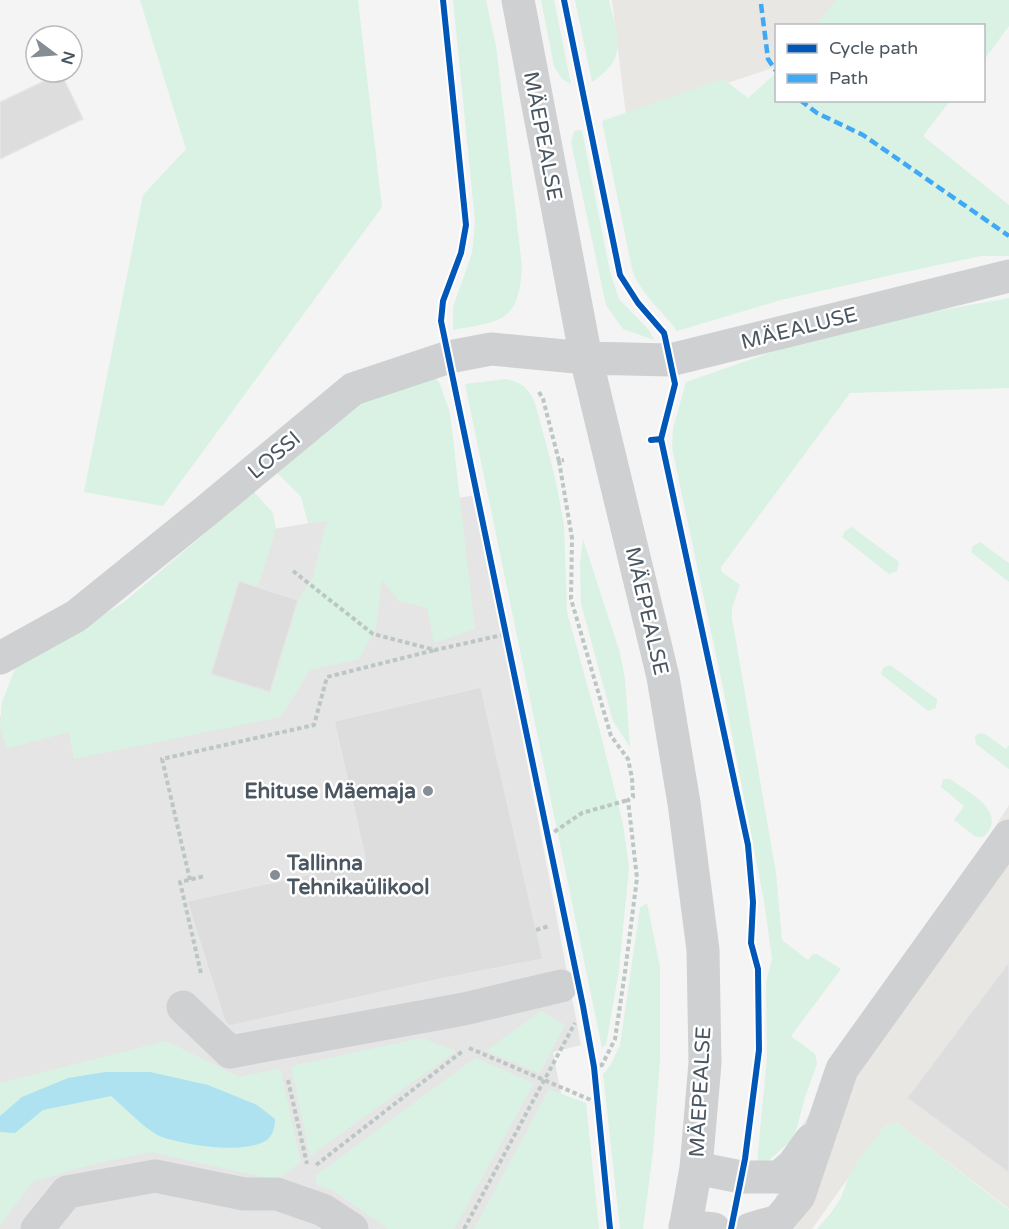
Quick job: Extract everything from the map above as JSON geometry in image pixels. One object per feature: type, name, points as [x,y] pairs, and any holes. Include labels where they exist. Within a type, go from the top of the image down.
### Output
[{"type":"street","name":"MÄEPEALSE","points":[[518,0],[586,358],[663,677],[684,803],[704,971],[705,1063],[696,1168],[694,1228]]},
{"type":"street","name":"MÄEALUSE","points":[[586,358],[670,360],[1009,276]]},
{"type":"street","name":"LOSSI","points":[[0,658],[76,616],[353,389],[449,357],[491,350],[586,358]]},
{"type":"street","points":[[750,1229],[778,1221],[799,1196],[842,1070],[1009,836]]},
{"type":"street","points":[[183,1007],[230,1052],[464,1009],[561,986]]},
{"type":"street","points":[[696,1168],[741,1178],[779,1178],[794,1165],[824,1122]]},
{"type":"street","points":[[37,1229],[67,1192],[155,1176],[240,1207],[277,1194],[323,1210],[352,1229]]},
{"type":"path","points":[[538,389],[562,460],[572,538],[571,599],[612,736],[627,759],[632,778],[633,797],[582,813],[548,836]]},
{"type":"path","points":[[293,571],[373,634],[435,650]]},
{"type":"path","points":[[504,623],[509,645]]},
{"type":"path","points":[[190,880],[162,759],[314,724],[327,677],[507,634]]},
{"type":"path","points":[[594,1067],[602,1065],[615,1039],[637,878],[628,800]]},
{"type":"path","points":[[545,825],[550,847]]},
{"type":"path","points":[[205,876],[180,882],[216,1038]]},
{"type":"path","points":[[537,930],[549,926]]},
{"type":"path","points":[[464,1229],[579,1016]]},
{"type":"path","points":[[280,1043],[309,1170],[477,1042]]},
{"type":"path","points":[[456,1044],[598,1103]]},
{"type":"path","points":[[592,1057],[596,1079]]},
{"type":"path","points":[[597,1091],[599,1114]]},
{"type":"shaded area","points":[[612,0],[838,0],[818,24],[775,24],[775,67],[626,116]]},
{"type":"shaded area","name":"Tallinna Tehnikaülikool","points":[[476,495],[581,1045],[553,1052],[567,1125],[491,1229],[0,1229],[0,717],[262,531]]},
{"type":"shaded area","points":[[1009,805],[1009,1209],[897,1123],[885,1126],[812,1229],[767,1229],[792,1141]]},
{"type":"green space","points":[[140,0],[358,0],[382,207],[163,506],[84,492],[143,195],[186,149]]},
{"type":"green space","points":[[453,0],[486,0],[496,46],[522,266],[517,298],[505,316],[496,321],[453,330],[453,307],[472,253],[475,222]]},
{"type":"green space","points":[[541,0],[554,0],[571,84],[562,79],[554,66]]},
{"type":"green space","points":[[575,0],[609,0],[615,25],[618,46],[616,55],[604,73],[592,82]]},
{"type":"green space","points":[[836,0],[1009,0],[1009,26],[985,59],[985,24],[817,24]]},
{"type":"green space","points":[[775,74],[775,102],[949,102],[923,136],[1009,205],[1009,256],[981,256],[891,275],[781,300],[677,331],[640,286],[632,269],[602,121],[723,79],[748,98]]},
{"type":"green space","points":[[582,130],[610,272],[619,299],[649,330],[654,340],[623,329],[606,305],[571,142],[574,131]]},
{"type":"green space","points":[[1009,298],[1009,388],[850,393],[721,567],[722,572],[740,585],[732,608],[732,618],[776,873],[782,940],[808,960],[813,954],[817,954],[841,969],[791,1036],[815,1054],[817,1064],[794,1138],[766,1163],[757,1163],[767,1057],[766,982],[772,959],[764,901],[723,688],[672,448],[673,429],[686,382],[809,339],[909,316]]},
{"type":"green space","points":[[435,377],[440,384],[450,413],[475,629],[434,643],[427,608],[399,601],[382,580],[376,628],[359,659],[310,670],[281,717],[74,759],[69,732],[6,749],[0,726],[2,702],[16,666],[123,603],[254,492],[273,513],[276,529],[258,587],[270,691],[298,600],[313,577],[327,521],[308,523],[301,497],[277,473],[352,405]]},
{"type":"green space","points":[[506,379],[524,386],[533,398],[555,477],[564,525],[567,612],[623,824],[629,867],[619,970],[606,1045],[602,1048],[465,384]]},
{"type":"green space","points":[[852,527],[899,562],[897,571],[889,574],[842,537],[845,531]]},
{"type":"green space","points":[[583,539],[620,653],[625,679],[630,747],[613,721],[581,604],[580,564]]},
{"type":"green space","points":[[980,542],[1009,563],[1009,582],[971,552],[973,546]]},
{"type":"green space","points":[[890,665],[937,699],[936,708],[928,711],[881,674],[883,668]]},
{"type":"green space","points":[[979,733],[985,734],[1006,749],[1009,745],[1009,769],[976,744],[975,736]]},
{"type":"green space","points":[[943,779],[950,779],[981,801],[987,808],[992,824],[984,836],[976,837],[954,820],[964,806],[941,787]]},
{"type":"green space","points":[[647,903],[660,967],[660,1059],[653,1152],[643,1229],[620,1229],[603,1074],[610,1066],[620,1045],[640,908]]},
{"type":"green space","points":[[541,1011],[565,1025],[540,1073],[486,1051]]},
{"type":"green space","points":[[422,1038],[456,1051],[310,1156],[291,1066]]},
{"type":"green space","points":[[166,1041],[240,1077],[280,1068],[301,1162],[277,1180],[151,1152],[95,1164],[34,1181],[0,1225],[0,1083]]},
{"type":"green space","points":[[475,1058],[534,1083],[454,1229],[388,1229],[331,1189],[317,1186],[315,1176]]},
{"type":"green space","points":[[549,1089],[586,1103],[599,1229],[474,1229]]},
{"type":"green space","points":[[897,1123],[1009,1210],[1009,1229],[817,1229],[841,1198],[856,1163],[885,1126]]},
{"type":"water","points":[[105,1072],[150,1072],[208,1085],[257,1105],[275,1119],[275,1125],[271,1136],[257,1145],[230,1148],[185,1143],[157,1134],[143,1125],[111,1096],[43,1110],[15,1133],[0,1132],[0,1116],[22,1097],[68,1078]]},
{"type":"building","points":[[38,84],[66,84],[83,119],[0,159],[0,102]]},
{"type":"building","points":[[239,581],[298,600],[270,692],[211,674]]},
{"type":"building","name":"Ehituse Mäemaja","points":[[481,687],[543,959],[230,1026],[225,1022],[187,901],[366,862],[334,721]]},
{"type":"building","points":[[1009,962],[1009,1173],[907,1098]]},
{"type":"marked path","points":[[761,4],[768,59],[775,70]]},
{"type":"marked path","points":[[803,102],[817,113],[863,135],[1009,236]]},
{"type":"cycle path","points":[[443,0],[466,225],[461,253],[443,301],[441,321],[583,1006],[594,1067],[610,1229]]},
{"type":"cycle path","points":[[564,0],[620,275],[638,303],[664,333],[675,384],[661,439],[651,440]]},
{"type":"cycle path","points":[[661,439],[748,845],[753,902],[751,943],[758,969],[759,1050],[745,1159],[731,1229]]},
{"type":"place","name":"Ehituse Mäemaja","points":[[428,791]]},
{"type":"place","name":"Tallinna Tehnikaülikool","points":[[275,875]]}]
